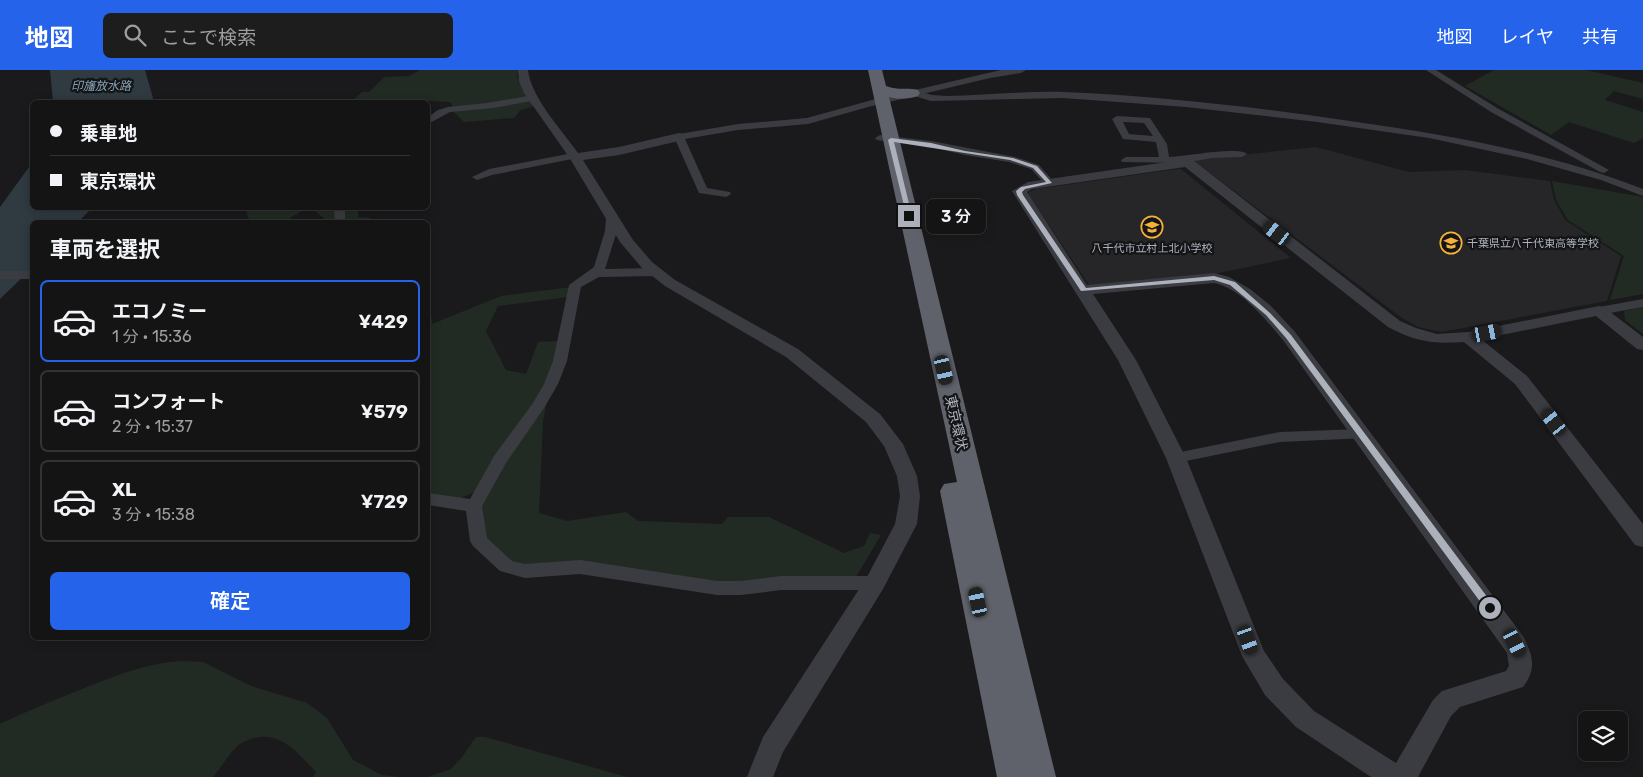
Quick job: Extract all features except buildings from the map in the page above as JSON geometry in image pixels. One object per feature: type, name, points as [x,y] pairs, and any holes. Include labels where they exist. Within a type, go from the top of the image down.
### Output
[{"type":"highway","name":"東京環状","points":[[866,70],[878,98]]},
{"type":"highway","name":"東京環状","points":[[875,70],[886,139],[1014,777]]},
{"type":"highway","points":[[878,98],[885,92],[896,95],[914,93]]},
{"type":"highway","name":"東京環状","points":[[886,139],[1038,777]]},
{"type":"street","points":[[523,70],[524,81],[534,98],[574,156],[627,242],[656,272],[670,283],[792,353],[873,418],[893,444],[907,476],[910,496],[906,524],[875,583],[772,746],[760,777]]},
{"type":"street","points":[[914,93],[1015,70]]},
{"type":"street","points":[[1430,70],[1494,110],[1643,192]]},
{"type":"street","points":[[914,93],[931,98],[947,99],[1063,96],[1186,104],[1309,118],[1429,135],[1529,156],[1605,178],[1643,192]]},
{"type":"street","points":[[430,119],[434,114],[450,109],[502,104],[534,98]]},
{"type":"street","points":[[477,177],[489,172],[574,156],[619,151],[738,126],[808,121],[878,98]]},
{"type":"street","points":[[679,137],[703,191],[726,194]]},
{"type":"street","points":[[1158,138],[1166,154],[1163,160]]},
{"type":"street","points":[[886,139],[931,144],[965,152],[1011,159],[1035,167],[1050,183]]},
{"type":"street","points":[[1242,154],[1212,155],[1186,162],[1023,188],[1019,191],[1127,360],[1176,458],[1254,656],[1263,671],[1288,703],[1305,719],[1394,777]]},
{"type":"street","points":[[1126,160],[1186,162],[1394,324],[1410,332],[1437,339],[1468,337],[1643,303]]},
{"type":"street","points":[[612,218],[611,231],[602,262],[596,272],[575,285],[560,361],[551,384],[539,405],[500,460],[474,506],[479,541],[506,566],[525,571],[580,567],[717,588],[741,588],[781,583],[875,583]]},
{"type":"street","points":[[596,272],[656,272]]},
{"type":"street","points":[[0,275],[30,274]]},
{"type":"street","points":[[1084,290],[1214,278],[1232,283],[1279,324],[1515,643],[1521,653],[1522,664],[1520,673],[1514,679],[1464,694],[1451,700],[1442,708],[1404,777]]},
{"type":"street","points":[[1600,311],[1643,345]]},
{"type":"street","points":[[1468,337],[1521,380],[1643,539]]},
{"type":"street","points":[[1176,458],[1280,437],[1361,434]]},
{"type":"street","points":[[430,499],[474,506]]},
{"type":"shaded area","points":[[420,70],[518,70],[517,77],[534,106],[521,110],[514,118],[464,122],[454,112],[451,102],[430,100],[353,100],[362,92],[369,92],[384,77],[409,76]]},
{"type":"shaded area","points":[[1494,70],[1586,70],[1643,83],[1643,99],[1614,91],[1605,100],[1643,112],[1643,138],[1634,143],[1569,122],[1551,135],[1465,86]]},
{"type":"shaded area","name":"千葉県立八千代東高等学校","points":[[1316,147],[1409,172],[1465,170],[1550,181],[1554,199],[1565,220],[1621,256],[1607,301],[1442,332],[1418,327],[1402,318],[1193,160]]},
{"type":"shaded area","name":"八千代市立村上北小学校","points":[[1181,169],[1291,258],[1209,275],[1089,285],[1028,194],[1036,189]]},
{"type":"shaded area","points":[[1552,181],[1643,197],[1643,294],[1610,300],[1624,256],[1568,220],[1556,200]]},
{"type":"shaded area","points":[[246,210],[304,210],[289,220],[249,220]]},
{"type":"shaded area","points":[[314,210],[358,210],[358,217],[370,218],[370,220],[326,220]]},
{"type":"shaded area","points":[[572,287],[568,297],[498,306],[486,331],[506,370],[526,374],[538,342],[559,341],[543,421],[539,513],[567,521],[626,512],[638,521],[722,524],[728,517],[769,517],[844,553],[864,546],[870,533],[881,535],[856,577],[741,585],[537,567],[511,562],[485,540],[477,491],[457,500],[430,496],[430,305],[432,324],[501,296]]},
{"type":"shaded area","points":[[1643,307],[1643,334],[1625,320],[1624,311]]},
{"type":"shaded area","points":[[182,661],[203,662],[251,686],[307,703],[327,718],[353,760],[382,775],[401,777],[313,777],[316,772],[292,748],[274,738],[264,737],[240,744],[213,777],[0,777],[0,724],[51,701],[119,675],[156,664]]},
{"type":"shaded area","points":[[476,737],[485,737],[627,777],[428,777],[451,769]]},
{"type":"water","name":"印旛放水路","points":[[50,70],[145,70],[153,98],[152,100],[53,100]]},
{"type":"water","points":[[30,166],[30,210],[90,210],[80,220],[30,220],[30,270],[0,299],[0,207]]},
{"type":"place","name":"八千代市立村上北小学校","points":[[1152,227]]},
{"type":"place","name":"千葉県立八千代東高等学校","points":[[1451,243]]},
{"type":"route","points":[[909,216],[891,140],[931,144],[965,152],[1011,159],[1035,167],[1050,183],[1023,188],[1019,191],[1020,195],[1084,290],[1214,278],[1221,278],[1232,283],[1279,324],[1490,608]]}]
